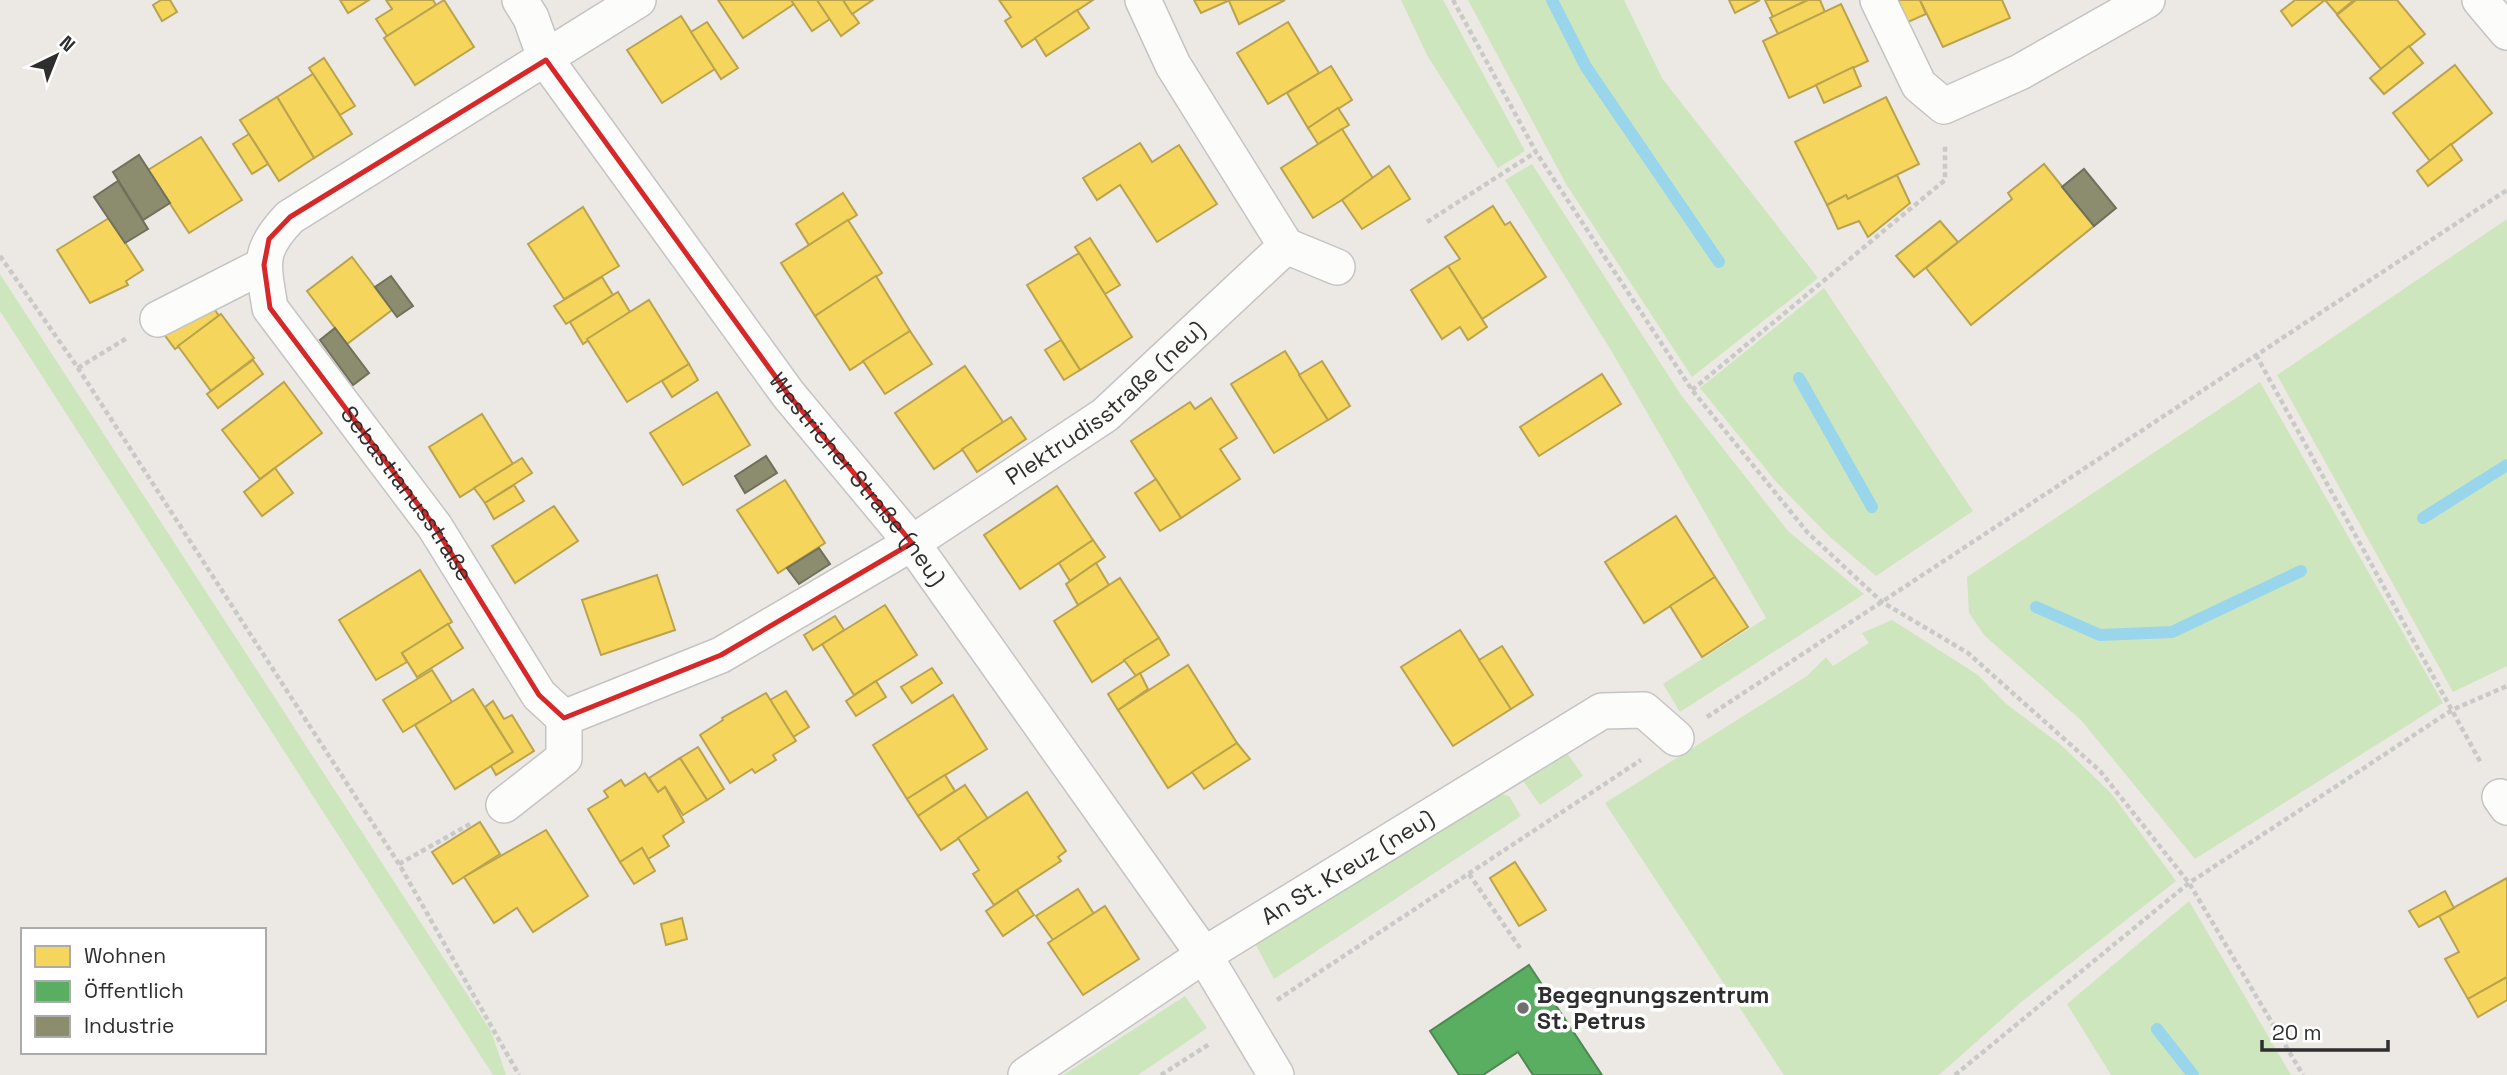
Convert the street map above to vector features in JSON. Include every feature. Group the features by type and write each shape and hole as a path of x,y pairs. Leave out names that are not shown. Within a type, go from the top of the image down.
{"street":[{"name":"Westricher Straße (neu)","path":"520,0 531,18 546,60 788,394 912,544 1204,955 1276,1075"},
{"path":"546,60 638,0"},
{"path":"1143,0 1173,65 1286,246 1337,267"},
{"path":"1878,0 1919,85 1944,106 2020,72 2147,0"},
{"path":"2480,0 2507,32"},
{"name":"Sebastianusstraße","path":"546,60 290,217 269,239 264,265 270,308 435,527 539,695 564,718"},
{"name":"Plektrudisstraße (neu)","path":"912,544 1105,415 1286,246"},
{"path":"158,319 264,265"},
{"path":"504,805 564,758 564,718 721,655 912,544"},
{"name":"An St. Kreuz (neu)","path":"1026,1075 1204,955 1602,711 1644,710 1676,738"}],"path":[{"path":"1453,0 1536,152 1692,390 1808,533 1882,602 1968,653 2100,771 2189,883 2302,1075"},
{"path":"1692,390 1945,180 1944,106"},
{"path":"1427,222 1536,152"},
{"path":"1161,1075 2507,190"},
{"path":"0,256 78,368 399,864 519,1075"},
{"path":"78,368 158,319"},
{"path":"2256,355 2504,802"},
{"path":"1955,1075 2189,883 2452,710 2507,686"},
{"path":"399,864 504,805"},
{"path":"1469,874 1520,948"}],"highlighted area":[{"path":"546,60 788,394 912,543 721,655 564,718 539,695 435,527 270,308 264,265 269,239 290,217"}],"green space":[{"path":"1401,0 1443,0 1525,151 1498,168 1427,55"},
{"path":"1468,0 1624,0 1662,78 1818,278 1692,377 1566,184"},
{"path":"1532,164 1681,395 1788,531 1864,594 1680,712 1663,684 1766,618 1612,352 1505,180"},
{"path":"2507,219 2507,666 2453,692 2277,375"},
{"path":"0,274 491,1031 506,1075 493,1075 0,311"},
{"path":"1824,288 1973,511 1876,576 1830,537 1778,484 1700,388"},
{"path":"2260,382 2443,703 2195,859 2081,720 1985,636 1969,613 1967,577"},
{"path":"1892,620 1978,675 2005,703 2061,745 2111,793 2176,881 2020,1003 1939,1075 1784,1075 1605,803 1807,676 1826,657 1833,666 1869,643 1862,633"},
{"path":"1565,750 1583,776 1540,805 1521,778"},
{"path":"1497,793 1509,796 1521,816 1274,979 1256,945"},
{"path":"2189,901 2291,1075 2111,1075 2067,1004"},
{"path":"1185,996 1207,1028 1138,1075 1063,1075"}],"building: Wohnen":[{"path":"161,0 170,0 177,12 162,21 153,5"},
{"path":"340,0 369,0 348,13"},
{"path":"386,0 433,0 436,5 387,36 376,19 392,9"},
{"path":"444,0 474,47 415,85 384,38"},
{"path":"718,0 791,0 794,4 743,38"},
{"path":"791,0 817,0 830,19 812,31"},
{"path":"817,0 843,0 859,23 841,36"},
{"path":"843,0 873,0 852,14"},
{"path":"999,0 1093,0 1022,47 1005,21 1011,17"},
{"path":"1194,0 1230,0 1201,13"},
{"path":"1230,0 1285,0 1239,24 1229,1"},
{"path":"1729,0 1760,0 1735,13"},
{"path":"1765,0 1807,0 1773,17"},
{"path":"1808,0 1820,0 1825,12 1778,34 1770,18"},
{"path":"1898,0 1920,0 1926,14 1908,22"},
{"path":"1920,0 2002,0 2010,18 1943,47"},
{"path":"2295,0 2325,0 2292,26 2281,11"},
{"path":"2325,0 2354,0 2337,14"},
{"path":"2356,0 2397,0 2425,34 2381,69 2337,15"},
{"path":"1841,4 1868,61 1789,98 1763,41"},
{"path":"1077,10 1089,28 1046,56 1035,38"},
{"path":"681,16 715,69 662,103 627,50"},
{"path":"707,22 738,68 721,79 691,32"},
{"path":"1288,22 1319,73 1268,104 1237,53"},
{"path":"2409,46 2423,63 2384,94 2370,78"},
{"path":"324,58 355,106 340,115 309,68"},
{"path":"2455,65 2492,113 2430,161 2393,113"},
{"path":"1331,66 1352,100 1308,128 1287,93"},
{"path":"1853,67 1861,86 1824,103 1816,85"},
{"path":"313,74 352,134 314,158 277,97"},
{"path":"277,97 314,158 279,181 240,120"},
{"path":"1886,97 1919,164 1848,199 1846,195 1827,205 1795,142"},
{"path":"1338,108 1349,125 1318,144 1308,128"},
{"path":"1342,129 1374,180 1313,218 1281,168"},
{"path":"249,134 268,164 252,174 233,144"},
{"path":"201,137 242,200 189,233 148,170"},
{"path":"1140,143 1152,162 1179,145 1217,204 1157,242 1120,185 1097,200 1083,178"},
{"path":"2451,144 2462,160 2428,186 2417,171"},
{"path":"2044,164 2094,226 1971,325 1926,268 2012,199 2008,193"},
{"path":"1389,166 1410,199 1362,229 1342,200"},
{"path":"1897,175 1910,203 1868,237 1859,221 1838,229 1827,205 1846,195 1848,199"},
{"path":"843,193 857,215 809,245 796,224"},
{"path":"1493,206 1505,225 1510,222 1546,277 1482,319 1448,266 1460,259 1445,237"},
{"path":"583,207 619,266 564,299 528,244"},
{"path":"109,218 143,270 126,281 128,285 90,303 57,250"},
{"path":"848,220 882,273 815,316 781,263"},
{"path":"1940,221 1958,242 1914,277 1896,256"},
{"path":"1090,238 1120,285 1105,294 1075,247"},
{"path":"1079,253 1132,337 1080,370 1027,285"},
{"path":"352,257 392,310 347,344 307,291"},
{"path":"1448,266 1487,327 1468,340 1460,327 1442,339 1411,290"},
{"path":"876,276 910,331 850,370 815,316"},
{"path":"602,277 613,295 566,324 554,306"},
{"path":"618,292 630,312 583,344 570,322"},
{"path":"208,300 219,316 175,349 163,333"},
{"path":"649,300 689,364 627,402 587,339"},
{"path":"221,314 254,358 211,391 178,346"},
{"path":"910,331 932,364 885,394 863,361"},
{"path":"1061,340 1080,370 1064,380 1045,350"},
{"path":"1285,351 1328,420 1274,453 1231,384"},
{"path":"253,360 263,374 218,408 207,394"},
{"path":"1322,361 1350,406 1328,420 1299,375"},
{"path":"689,364 698,380 672,397 662,381"},
{"path":"965,366 1003,422 934,469 895,413"},
{"path":"1602,374 1621,404 1539,456 1520,427"},
{"path":"284,382 322,433 260,479 222,430"},
{"path":"717,392 750,445 683,485 650,433"},
{"path":"1211,398 1237,438 1220,449 1240,479 1181,518 1131,441 1190,402 1195,409"},
{"path":"482,414 513,464 460,497 429,447"},
{"path":"1011,417 1026,439 977,472 962,449"},
{"path":"522,458 532,473 485,503 474,488"},
{"path":"275,468 293,493 262,516 244,492"},
{"path":"1156,479 1181,518 1160,531 1135,493"},
{"path":"785,480 825,543 778,573 737,510"},
{"path":"514,485 524,501 494,519 485,503"},
{"path":"1057,486 1093,540 1020,589 984,535"},
{"path":"554,506 578,541 515,583 492,546"},
{"path":"1676,516 1715,577 1644,623 1605,562"},
{"path":"1093,540 1105,557 1070,581 1059,563"},
{"path":"1096,563 1109,585 1078,605 1066,584"},
{"path":"420,570 452,622 402,653 407,662 376,680 339,620"},
{"path":"657,575 675,630 601,655 582,600"},
{"path":"1715,577 1748,627 1702,657 1670,606"},
{"path":"1120,578 1159,638 1092,682 1054,621"},
{"path":"885,605 917,655 854,695 822,644"},
{"path":"835,616 844,630 813,650 804,635"},
{"path":"448,624 463,648 417,677 402,653"},
{"path":"1460,630 1511,709 1453,746 1401,667"},
{"path":"1159,638 1169,655 1136,676 1124,660"},
{"path":"1502,646 1533,695 1511,709 1479,660"},
{"path":"1188,665 1237,743 1168,788 1118,710"},
{"path":"932,668 942,683 912,703 901,687"},
{"path":"432,670 452,702 403,732 383,700"},
{"path":"1140,673 1148,689 1118,710 1108,694"},
{"path":"876,681 886,697 856,716 846,701"},
{"path":"473,689 513,752 455,789 415,725"},
{"path":"786,691 809,727 793,737 770,700"},
{"path":"766,693 796,741 773,755 776,760 755,773 752,769 730,783 700,735 723,720 722,718"},
{"path":"953,695 987,749 907,799 873,745"},
{"path":"493,701 504,719 512,715 534,751 496,775 491,766 513,752 485,707"},
{"path":"1237,743 1250,759 1204,789 1192,772"},
{"path":"698,747 724,789 707,800 680,758"},
{"path":"680,758 707,800 683,815 665,787 658,792 649,778"},
{"path":"645,773 658,792 665,787 684,822 663,836 669,846 648,859 642,848 620,862 588,809 608,797 604,791 621,780 625,786"},
{"path":"945,775 955,791 918,816 907,799"},
{"path":"965,785 988,819 941,850 918,816"},
{"path":"1027,792 1066,851 1058,857 1061,861 994,905 973,874 979,870 958,838"},
{"path":"480,822 500,854 453,884 432,852"},
{"path":"546,830 588,896 533,932 517,908 494,923 464,877"},
{"path":"642,848 655,871 634,884 620,862"},
{"path":"1515,862 1546,910 1519,926 1490,878"},
{"path":"2507,878 2507,977 2468,999 2445,959 2459,952 2439,916"},
{"path":"1078,889 1094,914 1053,940 1036,916"},
{"path":"1017,890 1034,915 1003,936 986,911"},
{"path":"2445,891 2454,908 2419,927 2409,911"},
{"path":"1105,906 1139,959 1083,995 1048,943"},
{"path":"682,918 687,939 666,945 661,924"},
{"path":"2507,977 2507,1000 2478,1017 2468,999"}],"building: Öffentlich":[{"path":"1529,965 1602,1075 1533,1075 1518,1052 1483,1075 1459,1075 1430,1031"}],"building: Industrie":[{"path":"139,155 170,203 143,220 113,172"},
{"path":"2084,169 2116,208 2094,226 2062,187"},
{"path":"118,181 148,229 125,243 94,197"},
{"path":"391,276 413,306 397,317 375,287"},
{"path":"335,328 369,373 353,385 320,340"},
{"path":"766,456 777,473 745,493 735,476"},
{"path":"819,548 830,564 799,584 787,568"}],"waterway":[{"path":"1552,0 1586,67 1719,262"},
{"path":"1799,378 1872,507"},
{"path":"2423,518 2507,465"},
{"path":"2036,607 2100,635 2172,632 2301,571"},
{"path":"2157,1029 2193,1075"}],"place":[{"name":"Begegnungszentrum St. Petrus","path":"1523,1008"}]}
